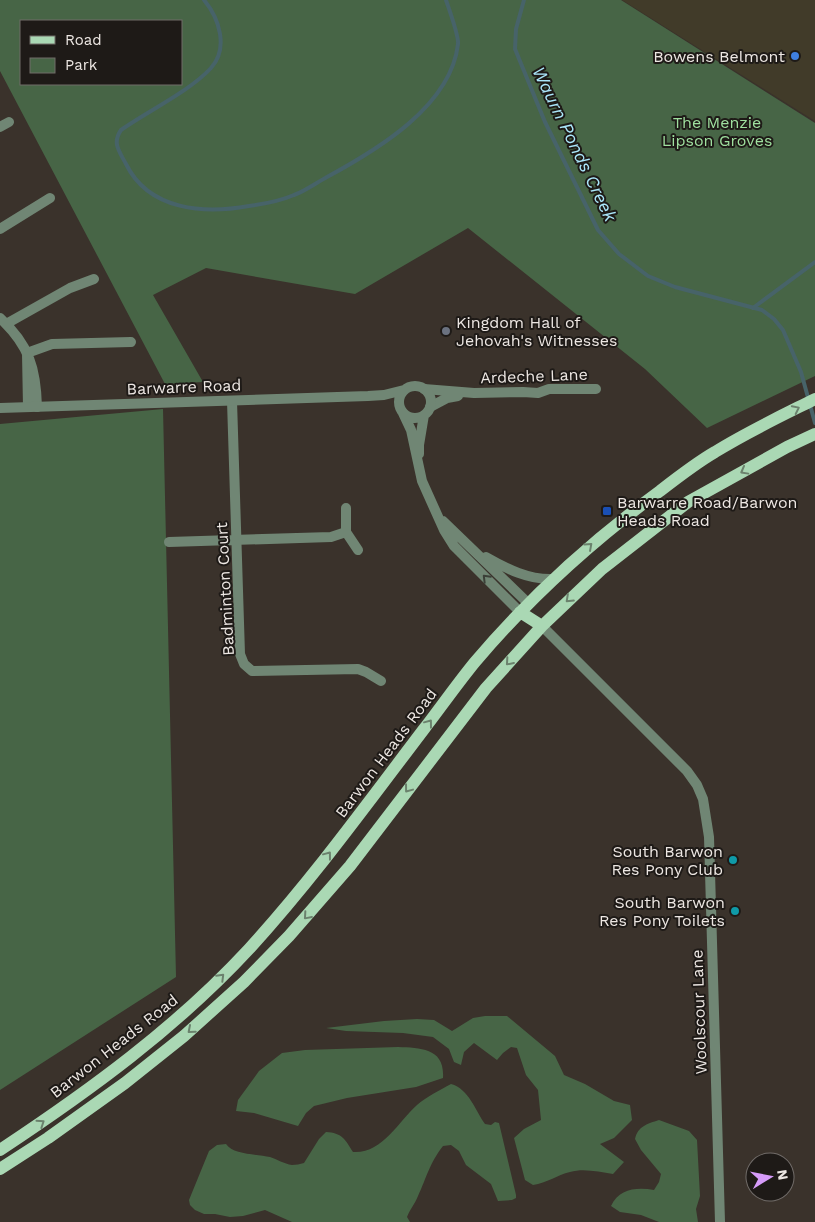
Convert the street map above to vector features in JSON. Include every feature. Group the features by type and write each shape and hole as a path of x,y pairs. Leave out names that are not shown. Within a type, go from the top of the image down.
{"main road":[{"name":"Barwon Heads Road","path":"0,1150 50,1117 128,1060 197,1001 243,955 324,862 474,664 553,579 622,519 694,466 715,452 815,399"},
{"name":"Barwon Heads Road","path":"0,1169 100,1102 141,1071 214,1010 258,968 289,936 350,866 476,700 542,626 602,569 688,502 787,447 815,434"},
{"path":"524,608 542,626"}],"street":[{"path":"0,229 50,198"},
{"path":"32,407 27,353 18,338 3,321 94,279"},
{"path":"27,353 50,345 131,342"},
{"path":"420,472 419,445 430,397 424,388 415,386 404,390 399,399 402,411 411,430 420,472 432,506 454,546 524,608"},
{"name":"Ardeche Lane","path":"424,388 474,393 538,393 549,389 596,388"},
{"name":"Barwarre Road","path":"0,408 368,396 384,395 404,390"},
{"name":"Ardeche Lane","path":"427,411 447,398 474,393"},
{"name":"Barwarre Road","path":"368,396 386,400 402,411"},
{"name":"Badminton Court","path":"232,400 240,654 244,664 252,671 358,669 381,681"},
{"path":"402,411 416,418 427,411"},
{"path":"432,506 441,519 524,608"},
{"path":"346,508 346,532 358,550"},
{"path":"169,542 331,537 346,532"},
{"path":"466,544 496,563 522,574 540,579 553,579"},
{"name":"Woolscour Lane","path":"542,626 678,760 697,785 703,799 709,837 720,1222"}],"shaded area":[{"path":"622,0 815,0 815,121"}],"green space":[{"name":"The Menzie Lipson Groves","path":"0,0 621,0 815,123 815,376 707,428 645,369 468,228 355,294 206,268 153,295 203,382 165,384 0,71"},
{"path":"163,409 176,977 0,1090 0,424"},
{"path":"507,1016 555,1056 564,1075 585,1084 614,1101 630,1105 632,1120 614,1138 600,1144 624,1162 613,1174 581,1170 565,1173 543,1183 533,1185 525,1180 514,1138 524,1129 541,1120 538,1090 526,1075 517,1048 511,1047 497,1060 474,1043 464,1052 461,1065 454,1062 449,1049 433,1037 326,1028 417,1019 434,1020 452,1031 473,1018"},
{"path":"398,1047 423,1049 436,1055 443,1068 443,1078 416,1087 347,1098 314,1106 306,1113 298,1126 254,1113 236,1111 238,1100 259,1071 282,1053 305,1050"},
{"path":"451,1084 467,1095 485,1124 499,1123 516,1198 498,1201 491,1184 466,1165 459,1151 451,1145 443,1146 434,1159 407,1217 410,1222 292,1222 265,1210 243,1216 230,1217 204,1214 195,1210 190,1205 189,1200 209,1151 217,1145 226,1144 229,1148 240,1152 270,1157 286,1164 295,1165 304,1163 319,1139 326,1132 339,1135 353,1152 363,1151 373,1148 389,1136 421,1102"},
{"path":"659,1120 689,1131 697,1140 700,1196 696,1209 698,1222 659,1222 641,1215 620,1212 611,1206 614,1200 629,1190 654,1190 659,1182 661,1174 641,1150 635,1139 641,1128"}],"waterway":[{"name":"Waurn Ponds Creek","path":"204,0 218,24 221,42 220,51 211,68 192,85 121,130 117,139 118,147 126,164 136,180 149,192 163,200 197,209 232,208 266,203 298,193 368,154 409,124 442,87 452,66 458,40 446,0"},
{"name":"Waurn Ponds Creek","path":"524,0 516,29 515,49 545,122 598,230 619,254 648,276 675,287 762,310 774,319 783,330 801,372 815,423"},
{"path":"753,308 815,262"}],"place":[{"name":"Bowens Belmont","path":"795,56"},
{"name":"Kingdom Hall of Jehovah's Witnesses","path":"446,331"},
{"name":"Barwarre Road/Barwon Heads Road","path":"607,511"},
{"name":"South Barwon Res Pony Club","path":"733,860"},
{"name":"South Barwon Res Pony Toilets","path":"735,911"}]}
